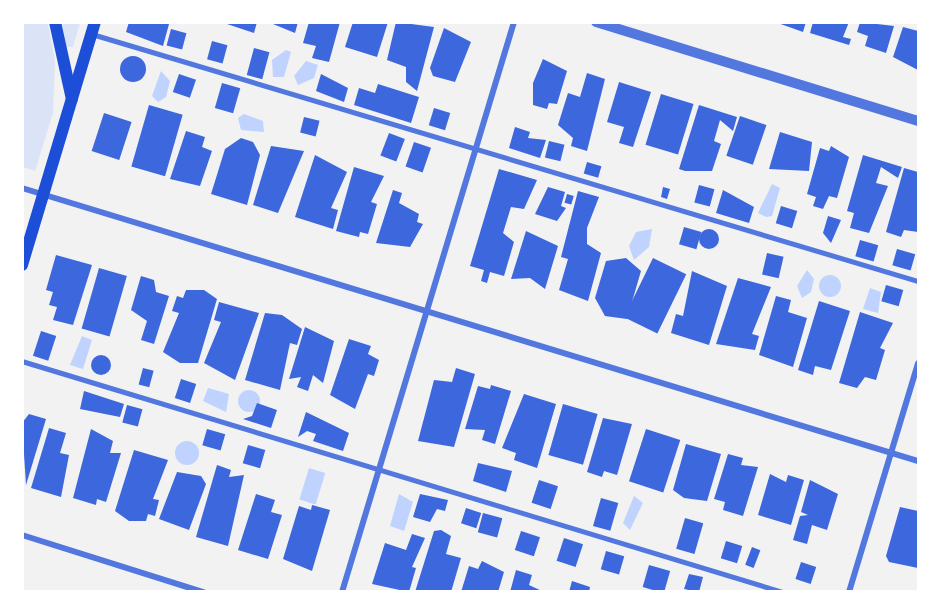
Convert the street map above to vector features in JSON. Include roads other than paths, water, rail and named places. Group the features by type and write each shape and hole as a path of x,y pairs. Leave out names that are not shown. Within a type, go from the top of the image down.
{"main road":[{"path":"55,22 73,100"},
{"path":"22,265 94,28"}],"street":[{"path":"342,591 514,22"},
{"path":"596,22 918,121"},
{"path":"22,188 918,461"},
{"path":"849,591 918,363"},
{"path":"22,536 203,591"}],"lane":[{"path":"94,28 476,148 918,281"},
{"path":"22,361 378,471 783,591"}],"water":[{"path":"286,50 291,52 284,77 273,77 272,60"},
{"path":"306,61 318,65 314,78 298,85 294,76"},
{"path":"161,71 170,81 166,97 158,102 152,96"},
{"path":"244,114 263,121 264,132 241,130 238,118"},
{"path":"772,184 780,188 772,216 766,217 758,213"},
{"path":"652,229 649,247 634,260 629,246 636,232"},
{"path":"807,270 814,279 811,292 802,298 797,286"},
{"path":"830,275 838,278 841,286 838,294 830,297 822,294 819,286 822,278"},
{"path":"870,288 881,292 878,313 863,309"},
{"path":"82,336 92,340 83,369 70,365"},
{"path":"208,388 229,394 226,412 203,401"},
{"path":"249,390 257,393 260,401 257,409 249,412 241,409 238,401 241,393"},
{"path":"187,441 192,442 198,448 198,458 192,464 187,465 182,464 176,458 175,453 176,448 182,442"},
{"path":"309,468 325,473 316,505 299,500"},
{"path":"399,494 413,502 404,531 390,526"},
{"path":"634,496 643,503 630,530 623,523"}]}
